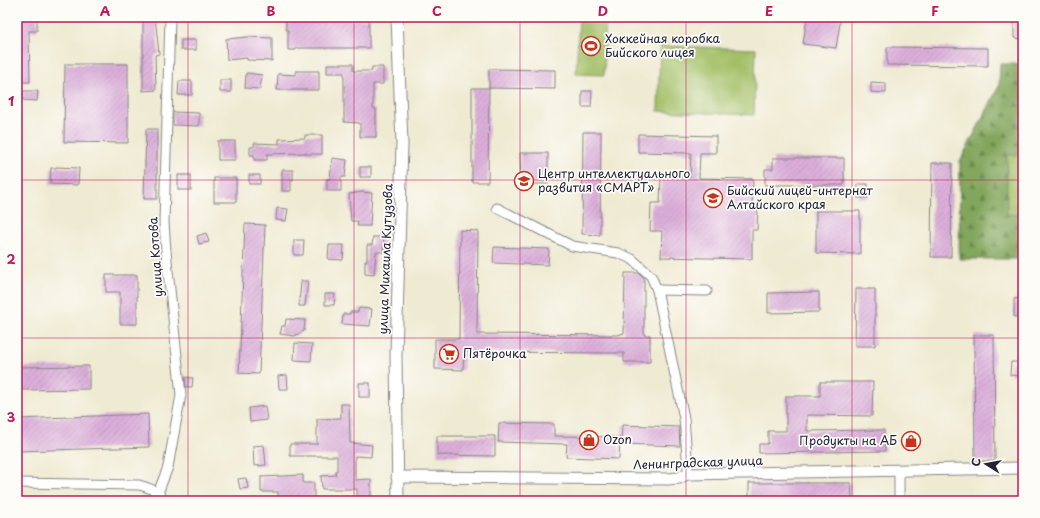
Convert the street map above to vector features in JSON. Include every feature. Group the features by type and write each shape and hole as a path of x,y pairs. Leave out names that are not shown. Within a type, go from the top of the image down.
{"street":[{"name":"улица Котова","path":"158,493 168,467 181,395 164,222 170,17"},
{"name":"улица Михаила Кутузова","path":"397,17 402,144 396,355 398,501"},
{"path":"497,208 572,246 618,253 632,259 651,276 657,290 684,418 688,469 687,474"},
{"path":"657,290 707,290"},
{"name":"Ленинградская улица","path":"397,477 668,479 679,478 687,474 1023,468"},
{"path":"899,471 899,501"},
{"path":"17,484 131,484 150,488 158,493 164,501"}],"green space":[{"name":"Хоккейная коробка Бийского лицея","path":"579,17 606,17 604,75 576,74"},
{"path":"660,46 756,49 754,115 658,111"},
{"path":"1000,64 1023,64 1023,259 959,259 960,161 999,86"},
{"path":"1007,155 1023,155 1023,215 1007,214"}],"building":[{"path":"17,17 37,18 37,31 29,31 30,82 18,82"},
{"path":"143,17 155,17 159,54 155,55 156,90 143,91"},
{"path":"286,17 302,17 302,20 369,19 369,48 296,48 296,50 288,50 288,30 286,30"},
{"path":"807,17 841,17 836,48 803,44"},
{"path":"1014,18 1023,18 1023,39 1014,38"},
{"path":"248,37 272,38 272,61 247,60 247,58 227,60 226,39"},
{"path":"181,40 196,40 196,50 181,50"},
{"path":"887,47 988,48 988,66 887,65"},
{"path":"65,64 128,64 128,143 64,142"},
{"path":"327,64 353,64 353,71 372,71 372,67 383,67 383,84 373,84 373,109 376,109 376,137 360,137 360,123 344,122 344,73 327,73"},
{"path":"489,69 555,70 555,89 489,88"},
{"path":"296,71 319,71 319,90 277,90 278,74 296,75"},
{"path":"246,73 262,75 260,89 245,88"},
{"path":"220,80 231,80 231,92 220,92"},
{"path":"179,81 192,81 192,95 178,95"},
{"path":"871,82 886,83 886,93 871,92"},
{"path":"472,88 489,88 488,182 472,182"},
{"path":"23,91 38,91 37,101 23,100"},
{"path":"582,91 592,91 591,107 582,107"},
{"path":"173,112 199,113 199,126 173,125"},
{"path":"146,129 157,129 157,199 144,199"},
{"path":"583,132 601,132 600,235 582,234"},
{"name":"Бийский лицей-интернат Алтайского края","path":"638,134 716,136 716,153 700,153 699,178 753,179 752,208 758,208 757,230 752,230 752,259 661,257 662,231 650,231 651,203 660,203 661,176 690,177 691,153 638,152"},
{"path":"305,135 322,135 322,154 267,154 267,160 254,160 254,155 250,155 250,147 254,147 254,143 279,144 279,139 305,138"},
{"path":"218,141 235,141 235,160 218,160"},
{"path":"520,153 548,153 548,184 521,184"},
{"path":"332,158 347,160 345,177 341,177 341,191 327,191 327,179 330,179"},
{"path":"773,158 844,158 844,185 765,185 765,169 773,169"},
{"path":"932,163 952,163 951,257 931,257"},
{"path":"360,167 371,167 371,177 360,177"},
{"path":"51,168 79,168 78,185 50,184"},
{"path":"282,170 293,170 291,191 282,191"},
{"path":"178,175 191,175 191,190 178,190"},
{"path":"249,175 260,175 260,184 249,184"},
{"path":"214,178 236,178 236,202 214,202"},
{"path":"858,184 868,184 868,198 858,198"},
{"path":"362,192 372,193 370,226 357,226 358,221 351,221 349,194"},
{"path":"277,208 288,209 286,221 276,220"},
{"path":"816,211 860,211 860,254 816,253"},
{"path":"245,224 265,225 259,374 239,373"},
{"path":"460,230 478,231 477,334 618,335 624,333 625,273 639,273 644,278 644,335 650,335 650,362 624,362 624,353 464,352 463,370 435,369 435,339 459,339"},
{"path":"206,233 209,242 199,244 197,236"},
{"path":"373,237 384,237 383,252 376,252 374,275 365,274 367,245 372,245"},
{"path":"294,240 304,240 303,255 294,255"},
{"path":"329,245 344,245 343,260 328,259"},
{"path":"494,247 549,249 548,265 493,263"},
{"path":"106,275 137,275 137,324 120,324 120,292 106,292"},
{"path":"301,281 308,281 305,306 299,306"},
{"path":"856,289 875,289 875,346 855,346"},
{"path":"819,292 819,312 768,313 768,293"},
{"path":"325,294 335,294 334,305 325,305"},
{"path":"1023,298 1023,317 1014,317 1014,299"},
{"path":"359,308 372,309 370,326 342,324 343,314 358,312"},
{"path":"286,319 305,320 304,331 294,336 280,334 282,326 285,326"},
{"path":"974,335 994,335 995,461 975,461"},
{"path":"295,343 312,344 311,361 294,360"},
{"path":"1011,362 1022,362 1021,376 1010,375"},
{"path":"89,366 89,389 17,390 17,367"},
{"path":"287,375 288,389 279,389 278,376"},
{"path":"185,377 193,378 192,387 186,387"},
{"path":"820,382 873,382 872,416 807,415 807,431 884,430 885,451 759,453 759,444 768,444 768,431 786,431 786,396 820,396"},
{"path":"359,383 370,383 370,397 359,397"},
{"path":"341,404 349,404 350,443 372,445 371,457 355,456 355,480 371,479 371,497 357,497 357,489 322,489 321,476 336,475 335,471 337,471 337,456 290,456 290,444 317,444 317,419 341,418"},
{"path":"265,406 267,420 250,422 249,408"},
{"path":"148,414 149,447 17,451 17,419"},
{"path":"499,423 554,424 554,436 620,437 619,459 566,457 567,444 498,442"},
{"path":"622,425 679,427 680,446 621,444"},
{"path":"437,436 495,436 495,456 437,455"},
{"path":"264,445 266,465 254,466 253,446"},
{"path":"303,475 303,483 314,483 314,501 278,501 278,492 261,492 261,477"},
{"path":"246,478 248,488 240,489 238,479"},
{"path":"749,483 851,483 852,501 749,501"}],"place":[{"name":"Хоккейная коробка Бийского лицея","path":"591,46"},
{"name":"Центр интеллектуального развития «СМАРТ»","path":"524,181"},
{"name":"Бийский лицей-интернат Алтайского края","path":"713,198"},
{"name":"Пятёрочка","path":"449,354"},
{"name":"Ozon","path":"589,440"},
{"name":"Продукты на АБ","path":"911,441"}]}
